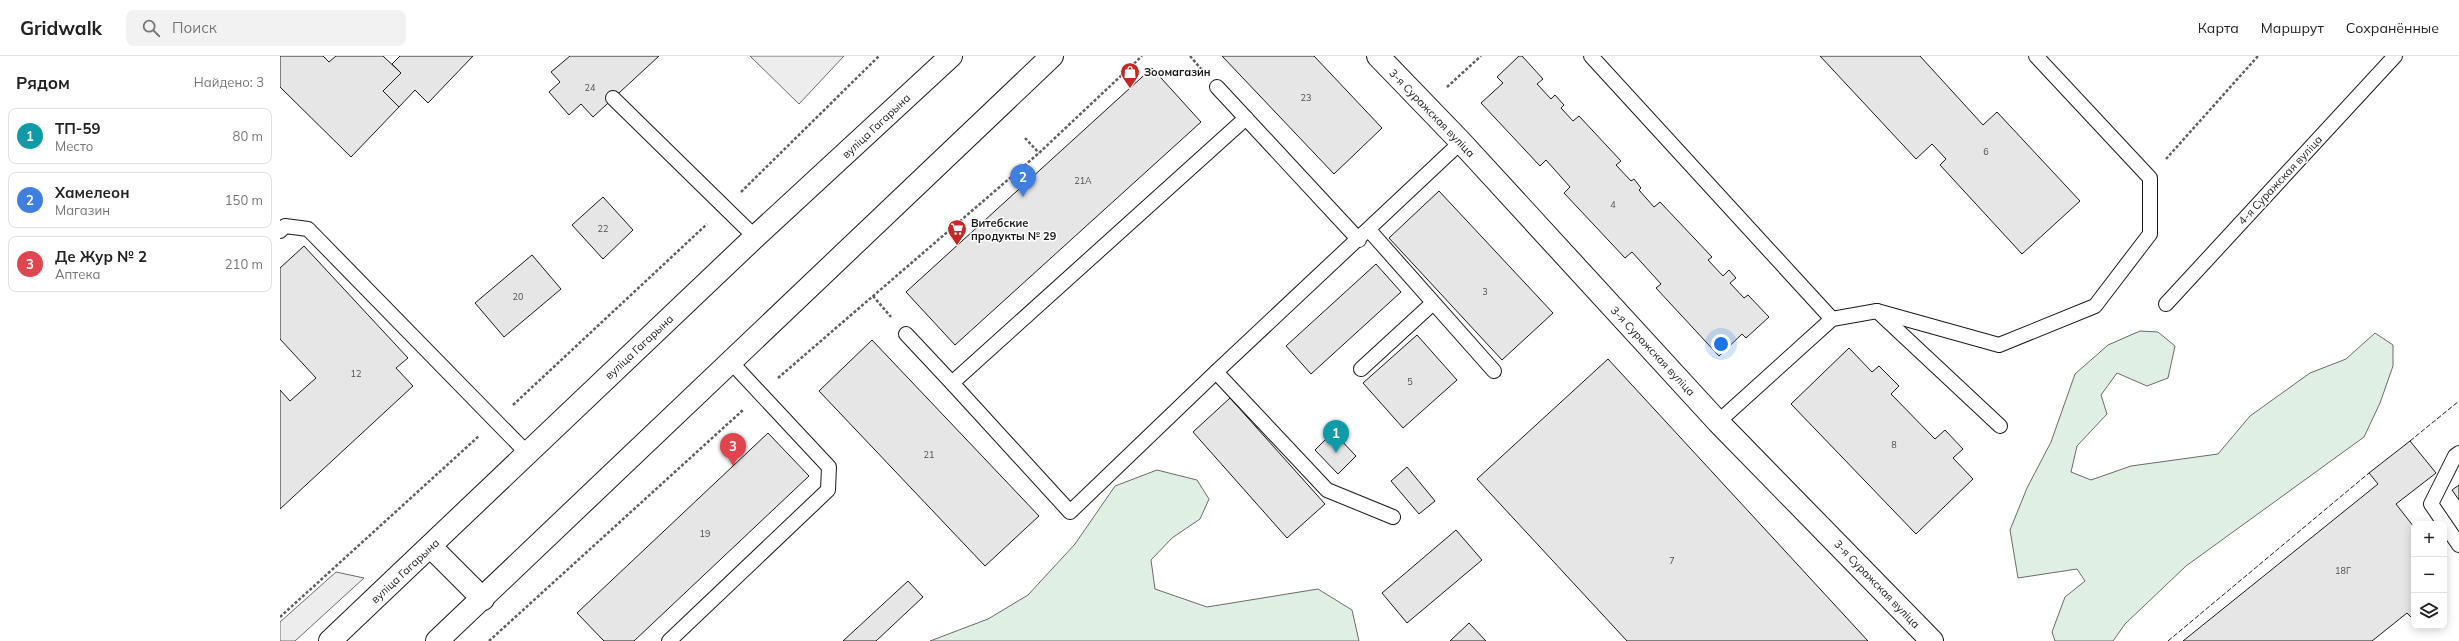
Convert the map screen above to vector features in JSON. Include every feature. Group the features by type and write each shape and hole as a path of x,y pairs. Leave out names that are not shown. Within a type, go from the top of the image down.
{"main road":[{"name":"вуліца Гагарына","path":"330,641 432,547 527,453 755,237 951,56"},
{"name":"3-я Суражская вуліца","path":"1378,56 1461,142 1718,422 1932,641"},
{"path":"437,641 483,599 1045,58"},
{"path":"432,547 483,599"}],"lane":[{"path":"1591,56 1832,319"},
{"path":"1718,422 1832,319 1877,311 1999,345 2095,306 2150,234 2150,178 2036,56"},
{"name":"4-я Суражская вуліца","path":"2166,304 2395,56"},
{"path":"1217,87 1358,240"},
{"path":"613,98 755,237"},
{"path":"952,383 1246,118"},
{"path":"906,334 1070,512 1216,372 1461,142"},
{"path":"280,231 285,226 308,229 527,453"},
{"path":"1369,230 1494,371"},
{"path":"1361,369 1433,303"},
{"path":"1877,311 2000,426"},
{"path":"669,641 828,490 829,467 730,361"},
{"path":"1216,372 1327,490 1393,517"},
{"path":"2459,453 2455,456 2431,504 2459,545"}],"path":[{"path":"280,617 496,421 725,208 879,56"},
{"path":"489,641 761,393 1039,153 1142,56"},
{"path":"1426,106 1481,56"},
{"path":"2150,178 2258,56"},
{"path":"1025,138 1039,153"}],"green space":[{"path":"2140,331 2158,332 2175,346 2168,378 2147,386 2117,373 2101,395 2107,414 2077,446 2071,472 2091,480 2131,466 2218,454 2250,416 2310,373 2346,359 2375,333 2393,345 2393,366 2380,403 2364,437 2186,566 2125,624 2113,641 2055,641 2052,632 2065,597 2085,581 2077,569 2018,578 2010,530 2027,488 2051,442 2075,374 2108,345"},
{"path":"1157,470 1197,480 1209,499 1200,519 1172,538 1151,560 1155,589 1207,607 1318,589 1352,610 1359,641 930,641 988,619 1028,595 1075,544 1115,486"}],"shaded area":[{"path":"750,56 844,56 799,104"},
{"path":"336,572 364,578 295,641 280,641 280,622"}],"building":[{"path":"280,56 323,56 329,62 336,56 383,56 401,73 383,91 399,107 351,157 280,87"},
{"path":"400,56 473,56 428,103 415,90 399,107 383,91 401,73 392,64"},
{"path":"570,56 659,56 593,117 581,104 569,115 549,92 560,82 551,72"},
{"path":"1222,56 1314,56 1382,128 1334,174"},
{"path":"1519,56 1522,56 1543,79 1537,84 1551,99 1555,95 1564,105 1561,108 1573,121 1579,116 1621,161 1616,165 1631,181 1634,179 1641,188 1639,190 1654,207 1660,202 1712,257 1708,260 1723,276 1729,270 1736,278 1730,283 1744,298 1748,295 1769,317 1746,338 1742,334 1719,356 1656,288 1661,284 1632,252 1625,258 1564,193 1570,187 1546,160 1540,166 1481,103 1503,83 1497,77"},
{"path":"1820,56 1920,56 1983,125 1997,112 2080,201 2022,254 1940,165 1946,159 1932,144 1916,159"},
{"path":"1152,68 1201,122 955,345 906,292"},
{"path":"1439,191 1553,313 1502,360 1389,238"},
{"path":"603,197 633,230 603,259 572,225"},
{"path":"304,246 408,358 396,368 413,386 280,509 280,390 290,401 316,378 280,339 280,268"},
{"path":"532,255 561,289 504,337 475,303"},
{"path":"1376,264 1401,292 1311,374 1286,346"},
{"path":"1417,335 1457,380 1403,428 1363,383"},
{"path":"872,340 1039,516 985,566 819,391"},
{"path":"1849,348 1872,372 1879,366 1899,386 1891,394 1935,439 1945,430 1963,449 1953,458 1973,479 1916,534 1791,404"},
{"path":"1608,359 1868,641 1627,641 1477,479"},
{"path":"1230,398 1325,504 1287,538 1193,432"},
{"path":"1333,432 1356,456 1338,474 1315,450"},
{"path":"768,433 809,476 634,641 604,641 577,613"},
{"path":"2410,441 2436,473 2396,504 2411,523 2411,617 2407,613 2372,641 2183,641 2378,484 2369,473"},
{"path":"1407,467 1435,501 1419,514 1391,481"},
{"path":"2459,485 2459,500 2452,490"},
{"path":"1456,530 1482,560 1407,623 1382,593"},
{"path":"908,581 923,597 876,641 843,641"},
{"path":"1469,623 1486,641 1450,641"}],"fence":[{"path":"2410,441 2459,401"},
{"path":"2168,641 2369,473"}],"place":[{"name":"Зоомагазин","path":"1130,89"},
{"name":"Хамелеон","path":"1023,197"},
{"name":"Витебские продукты № 29","path":"957,246"},
{"name":"ТП-59","path":"1336,453"},
{"name":"Де Жур № 2","path":"733,466"}]}
